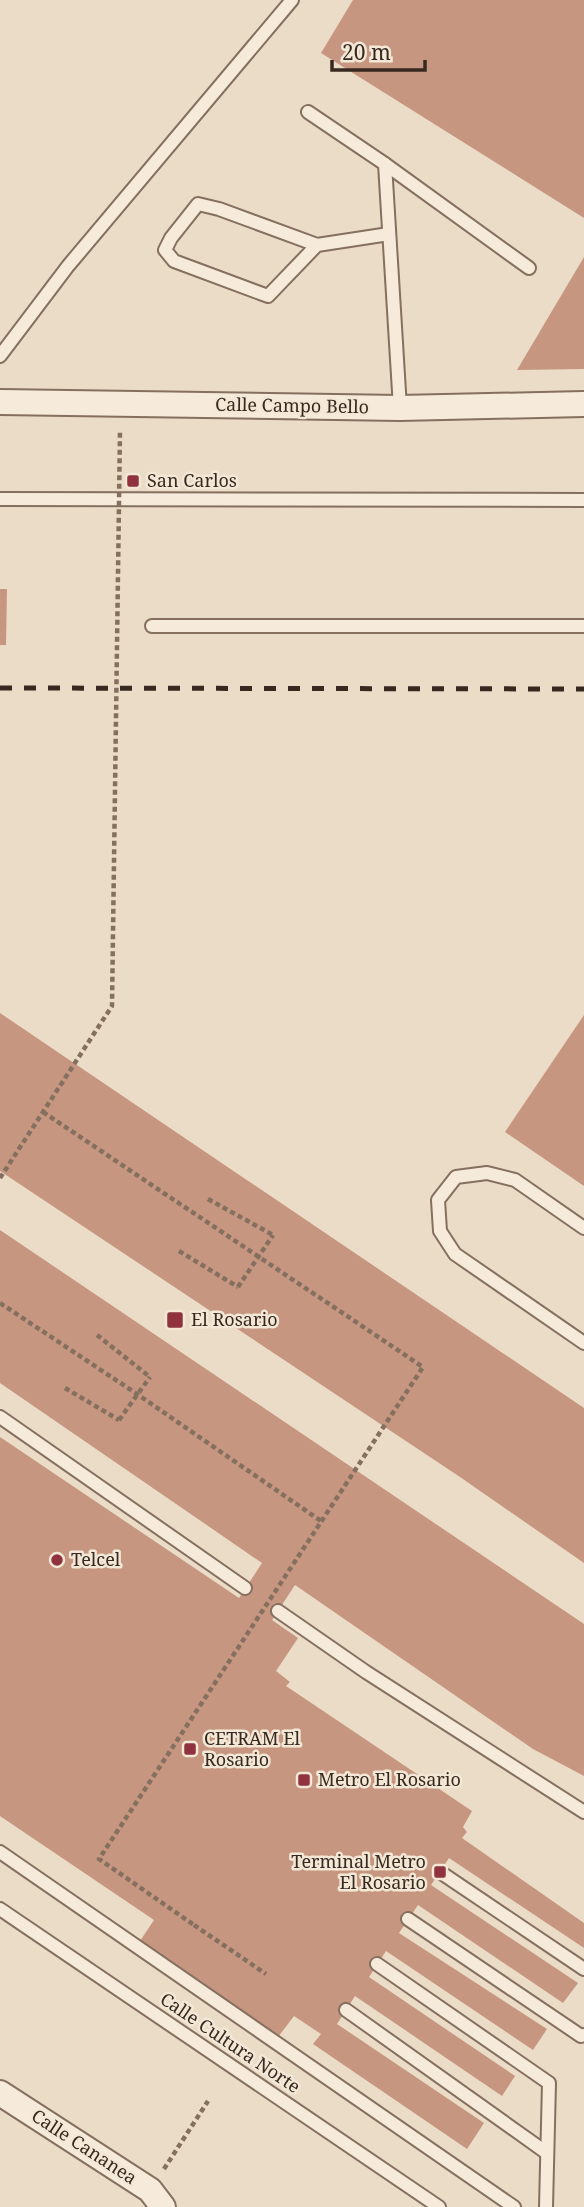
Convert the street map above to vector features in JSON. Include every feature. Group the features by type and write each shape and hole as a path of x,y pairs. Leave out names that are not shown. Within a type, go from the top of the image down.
{"street":[{"name":"Calle Campo Bello","path":"0,402 400,408 584,404"},
{"name":"Calle Cananea","path":"0,2093 156,2199"}],"lane":[{"path":"0,356 68,266 292,0"},
{"path":"308,112 529,268"},
{"path":"385,164 400,408"},
{"path":"317,245 268,296 174,261 165,250 171,238 198,204 219,209 317,245 389,234"},
{"path":"0,499 584,499"},
{"path":"152,626 584,626"},
{"path":"584,1228 515,1180 487,1172 456,1177 439,1200 440,1231 455,1254 584,1343"},
{"path":"0,1417 245,1588"},
{"path":"278,1611 366,1672 584,1812"},
{"path":"0,1852 514,2207"},
{"path":"440,1872 584,1969"},
{"name":"Calle Cultura Norte","path":"0,1909 439,2207"},
{"path":"408,1919 583,2035"},
{"path":"377,1964 549,2083 546,2207"},
{"path":"346,2010 547,2153"}],"path":[{"path":"0,1178 112,1006 120,430"},
{"path":"43,1112 423,1367 99,1859 266,1974"},
{"path":"179,1251 238,1287 273,1235 208,1199"},
{"path":"0,1303 321,1521"},
{"path":"65,1388 119,1420 150,1377 97,1335"},
{"path":"156,2199 208,2101"}],"building":[{"path":"353,0 584,0 584,218 321,53"},
{"path":"584,257 584,369 517,370"},
{"path":"0,589 7,589 6,645 0,645"},
{"name":"El Rosario","path":"0,1013 584,1408 584,1563 460,1477 0,1171"},
{"path":"584,1015 584,1186 505,1132"},
{"path":"0,1230 584,1624 584,1776 533,1749 295,1585 272,1620 298,1638 276,1671 290,1682 286,1686 472,1811 463,1827 467,1832 462,1838 584,1923 584,1948 449,1858 431,1885 578,1983 563,2003 418,1905 399,1933 547,2029 533,2050 386,1951 369,1977 515,2076 502,2096 355,1996 337,2024 484,2123 467,2149 313,2044 321,2034 294,2016 278,2037 138,1944 154,1920 0,1816 0,1437 239,1598 262,1563 0,1383"}],"railway":[{"path":"0,688 584,689"}],"place":[{"name":"San Carlos","path":"133,481"},
{"name":"El Rosario","path":"175,1320"},
{"name":"Telcel","path":"57,1560"},
{"name":"CETRAM El Rosario","path":"190,1749"},
{"name":"Metro El Rosario","path":"304,1780"},
{"name":"Terminal Metro El Rosario","path":"440,1872"}]}
